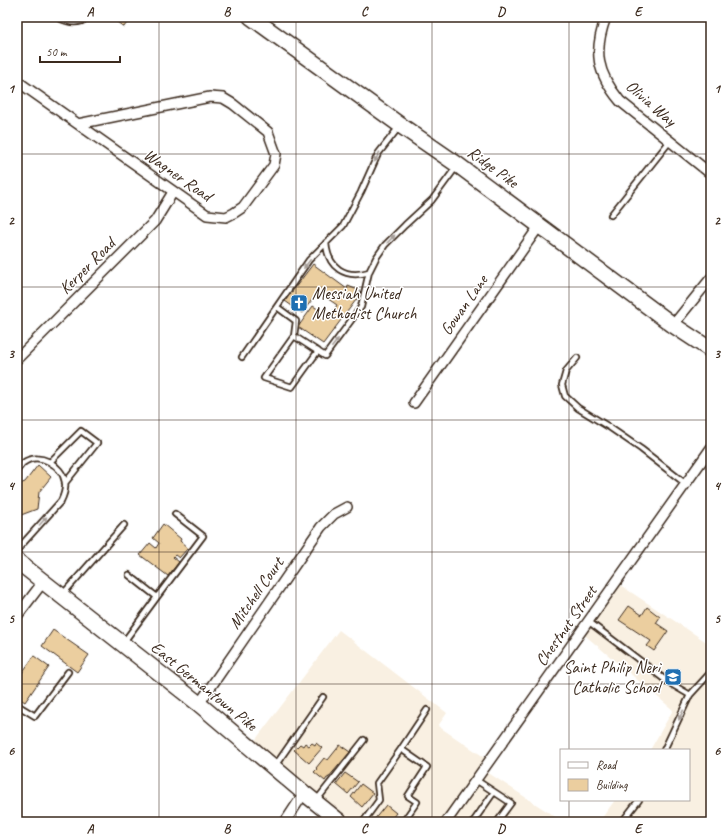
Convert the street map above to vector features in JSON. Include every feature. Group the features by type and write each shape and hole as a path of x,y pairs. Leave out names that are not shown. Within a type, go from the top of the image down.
{"main road":[{"name":"Ridge Pike","path":"252,17 400,125 458,165 673,324 711,350"},
{"name":"East Germantown Pike","path":"17,561 199,704 340,822"}],"street":[{"name":"Olivia Way","path":"606,17 600,34 598,47 603,76 610,88 620,101 711,174"},
{"name":"Wagner Road","path":"17,81 207,215 226,217 243,207 274,165 276,154 268,132 233,104 223,98 210,97 78,124"},
{"name":"Kerper Road","path":"17,359 155,221 173,192"},
{"name":"Gowan Lane","path":"414,403 540,225"},
{"path":"673,324 711,278"},
{"name":"Chestnut Street","path":"446,822 711,448"},
{"name":"Mitchell Court","path":"199,704 321,527 334,514 346,507"},
{"path":"17,616 42,582"},
{"path":"285,822 310,798"}],"lane":[{"path":"57,17 71,22 81,23 88,18"},
{"path":"242,357 309,260 343,226 361,192 378,154 400,125"},
{"path":"610,215 670,141"},
{"path":"294,336 325,356 361,307 369,272 385,245 432,200 458,165"},
{"path":"326,243 330,260 340,269 352,274 369,272"},
{"path":"277,307 296,321 294,336 264,378 292,387 318,351"},
{"path":"577,358 566,371 562,385 565,396 578,408 641,449 686,484"},
{"path":"50,462 81,431 97,443 65,483"},
{"path":"17,470 24,463 41,459 50,462 60,471 65,483 65,492 61,501 17,550"},
{"path":"122,644 203,536 175,514"},
{"path":"61,596 124,525"},
{"path":"129,575 157,597"},
{"path":"588,621 668,682 690,695"},
{"path":"17,705 35,716 68,672"},
{"path":"664,749 690,695 711,672"},
{"path":"274,767 323,697"},
{"path":"363,822 379,800 377,783 427,710"},
{"path":"310,798 364,740"},
{"path":"400,749 427,767 408,796 417,802 403,822"},
{"path":"476,780 511,803 497,822"},
{"path":"473,822 494,792"},
{"path":"622,822 638,801"}],"shaded area":[{"name":"Saint Philip Neri Catholic School","path":"617,583 711,645 711,822 599,822 614,801 690,801 690,749 651,749 673,710 581,632"},
{"path":"339,630 447,713 438,726 490,761 484,770 563,822 340,822 250,747"}],"building":[{"path":"116,17 131,17 124,27 114,20"},
{"name":"Messiah United Methodist Church","path":"313,264 347,289 348,286 358,290 359,296 323,344 298,327 313,306 330,317 337,305 318,292 302,313 285,301"},
{"path":"38,465 51,477 39,492 37,509 21,515 17,512 17,485 25,482"},
{"path":"163,524 181,539 180,541 188,548 179,558 175,555 173,557 179,562 168,576 140,555 150,543 156,548 159,543 153,538"},
{"path":"629,606 642,615 647,607 660,617 656,623 668,631 654,651 647,646 651,641 619,620"},
{"path":"53,630 89,655 77,672 42,646"},
{"path":"34,656 49,667 25,702 17,697 17,680"},
{"path":"305,743 309,746 312,743 315,745 316,743 322,748 309,763 294,750 300,744 303,746"},
{"path":"340,745 350,752 325,781 314,772 324,758 328,760"},
{"path":"345,773 358,782 348,794 336,784"},
{"path":"361,784 373,793 362,807 351,797"},
{"path":"386,805 396,813 389,822 373,821"}],"place":[{"name":"Messiah United Methodist Church","path":"299,303"},
{"name":"Saint Philip Neri Catholic School","path":"673,677"}]}
